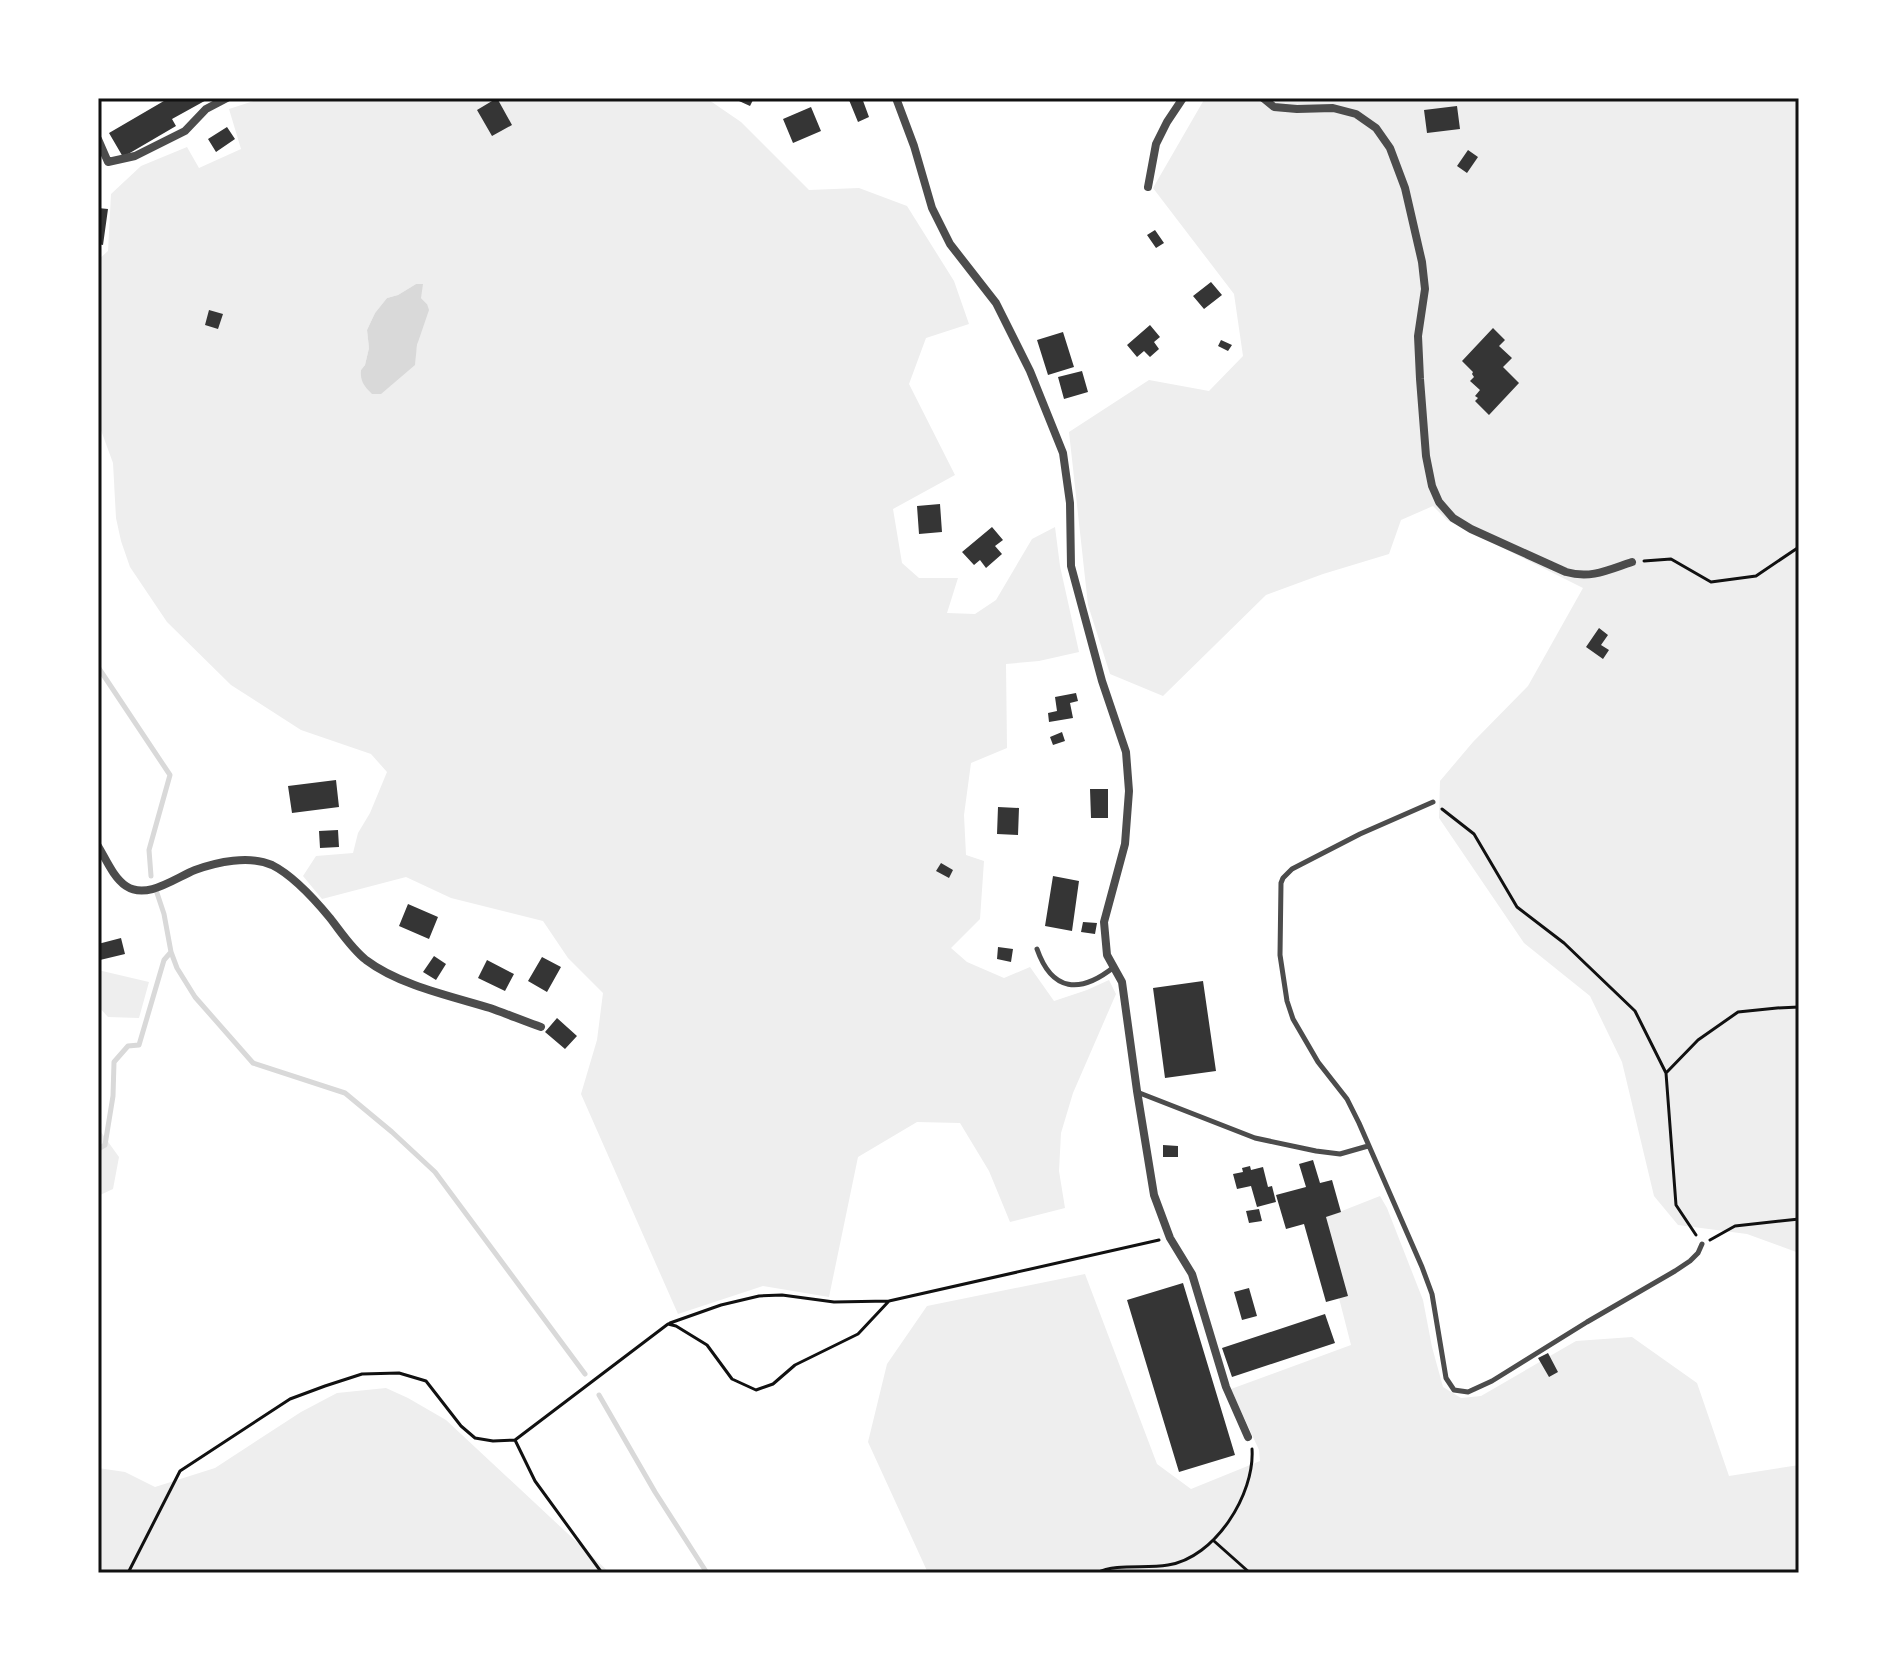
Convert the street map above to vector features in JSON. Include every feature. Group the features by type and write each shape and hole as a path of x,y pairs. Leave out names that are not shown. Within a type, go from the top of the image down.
{"street":[{"path":"98,139 108,162 135,156 185,131 206,109 227,98"},
{"path":"896,98 932,208 950,244 996,303 1030,371 1063,453 1070,503 1071,566 1102,681 1126,752 1129,791 1125,844 1104,922 1107,955 1122,982 1154,1195 1170,1238 1192,1274 1226,1387 1248,1437"},
{"path":"1148,187 1156,144 1183,98"},
{"path":"1263,98 1274,107 1333,108 1356,114 1376,128 1390,148 1405,188 1422,262 1425,289 1418,336 1420,379 1426,456 1439,502 1453,518 1471,529 1566,572 1581,576 1632,562"},
{"path":"98,846 112,871 126,886 142,890 162,886 198,869 224,863 244,860 270,865 287,874 366,960 396,977 541,1027"}],"lane":[{"path":"1433,802 1360,834 1292,869 1281,883 1280,955 1293,1019 1318,1062 1347,1099 1428,1280 1446,1378 1454,1390 1468,1392 1492,1381 1675,1271 1690,1261 1702,1244"},
{"path":"1037,949 1049,973 1061,982 1085,984 1114,967"},
{"path":"1137,1091 1255,1138 1340,1154 1368,1146"}],"path":[{"path":"1632,562 1671,559 1711,582 1756,576 1799,547"},
{"path":"1433,802 1474,834 1517,907 1564,943 1635,1011 1666,1073 1676,1205 1702,1244 1735,1226 1799,1219"},
{"path":"1666,1073 1698,1040 1738,1012 1799,1007"},
{"path":"128,1573 180,1471 290,1399 362,1374 399,1373 426,1381 461,1426 475,1438 515,1440 668,1324 721,1305 759,1296 782,1295 834,1302 889,1301 1170,1238"},
{"path":"668,1324 707,1345 732,1379 756,1390 773,1384 795,1365 858,1334 889,1301"},
{"path":"1096,1573 1107,1568 1172,1565 1191,1558 1214,1541 1228,1523 1245,1489 1252,1462 1248,1437"},
{"path":"515,1440 535,1481 602,1573"},
{"path":"1214,1541 1250,1573"}],"shaded area":[{"path":"263,98 706,98 741,122 809,190 859,188 907,206 954,281 969,324 926,338 909,384 955,475 893,509 902,563 919,578 958,578 947,613 975,614 996,600 1032,539 1055,527 1060,566 1079,652 1006,664 1007,748 971,763 964,815 966,855 984,861 980,919 951,948 967,962 1004,978 1030,967 1054,1001 1109,980 1116,994 1073,1093 1061,1133 1059,1171 1065,1208 1010,1222 989,1171 960,1123 917,1122 858,1157 829,1297 763,1286 678,1314 581,1094 597,1040 603,993 568,958 543,921 451,898 406,877 322,899 303,876 316,856 353,853 358,833 387,772 371,754 301,730 231,685 167,622 130,567 121,541 116,518 113,463 98,422 98,260 108,251 111,194 141,166 187,147 199,168 241,149 229,109","holes":["416,284 427,304 415,365 361,370 369,348 367,330 387,298"]},
{"path":"1205,98 1799,98 1799,1253 1747,1234 1678,1225 1654,1196 1622,1062 1590,996 1524,943 1439,818 1440,781 1528,686 1583,588 1447,520 1433,506 1401,520 1389,554 1266,595 1163,696 1110,674 1088,605 1069,432 1149,380 1209,391 1243,356 1234,294 1153,188"},
{"path":"416,284 423,284 421,298 429,310 417,345 415,365 381,394 372,394 363,383 361,374 369,348 367,330 387,298"},
{"path":"98,970 149,982 139,1018 108,1017 98,1006"},
{"path":"101,1132 119,1157 113,1189 98,1196 98,1134"},
{"path":"1380,1196 1423,1300 1443,1387 1461,1398 1481,1396 1576,1341 1632,1337 1697,1383 1729,1476 1799,1465 1799,1573 928,1573 868,1442 887,1364 927,1306 1085,1274 1157,1464 1191,1489 1260,1461 1259,1450 1231,1389 1351,1345 1319,1220"},
{"path":"386,1388 446,1420 610,1573 98,1573 98,1468 125,1472 155,1487 215,1468 301,1412 337,1393"}],"building":[{"path":"169,98 210,98 172,119 176,126 123,157 109,133"},
{"path":"497,98 512,125 492,136 477,110"},
{"path":"740,98 754,98 750,106 739,101"},
{"path":"862,98 869,117 858,122 849,100"},
{"path":"1457,106 1460,129 1427,133 1424,110"},
{"path":"811,107 821,131 793,143 783,119"},
{"path":"227,127 235,139 216,152 208,139"},
{"path":"1468,150 1478,157 1467,173 1457,166"},
{"path":"98,208 108,209 103,245 98,244"},
{"path":"1155,230 1164,243 1156,248 1147,235"},
{"path":"1211,282 1222,295 1204,309 1193,296"},
{"path":"209,310 223,314 218,329 205,325"},
{"path":"1150,325 1160,337 1154,342 1159,349 1150,357 1144,351 1137,357 1127,345"},
{"path":"1493,328 1505,340 1499,346 1512,358 1503,367 1519,383 1489,415 1475,401 1480,390 1470,381 1474,377 1473,372 1462,361"},
{"path":"1063,332 1074,367 1048,375 1037,340"},
{"path":"1221,340 1232,345 1228,351 1218,346"},
{"path":"1082,371 1088,392 1064,399 1058,377"},
{"path":"940,504 942,532 919,534 917,506"},
{"path":"992,527 1003,540 995,546 1002,554 986,568 980,560 974,565 962,552"},
{"path":"1599,628 1608,635 1601,645 1609,650 1603,659 1586,647"},
{"path":"1076,693 1078,701 1070,703 1073,718 1049,722 1048,713 1057,711 1055,697"},
{"path":"1062,732 1065,741 1053,745 1050,737"},
{"path":"336,780 339,807 292,813 288,786"},
{"path":"1090,789 1108,789 1108,818 1091,818"},
{"path":"998,807 1019,808 1018,835 997,834"},
{"path":"338,830 339,847 320,848 319,831"},
{"path":"941,863 953,870 949,878 936,871"},
{"path":"1053,876 1079,881 1072,931 1045,926"},
{"path":"408,904 438,917 429,939 399,926"},
{"path":"1083,922 1097,923 1095,934 1081,932"},
{"path":"121,938 125,954 100,960 98,944"},
{"path":"998,947 1013,949 1011,962 997,959"},
{"path":"434,956 446,964 436,980 423,972"},
{"path":"542,957 561,967 547,992 528,981"},
{"path":"487,960 514,974 505,991 478,978"},
{"path":"1203,981 1216,1071 1165,1078 1153,988"},
{"path":"557,1018 577,1036 565,1049 545,1032"},
{"path":"1163,1145 1178,1146 1178,1157 1163,1157"},
{"path":"1313,1160 1320,1183 1332,1180 1341,1212 1326,1217 1348,1296 1326,1302 1304,1224 1286,1229 1276,1195 1306,1187 1299,1164"},
{"path":"1250,1166 1251,1170 1263,1167 1276,1202 1257,1207 1251,1186 1237,1189 1233,1174 1243,1172 1242,1168"},
{"path":"1259,1209 1262,1221 1249,1223 1246,1211"},
{"path":"1183,1283 1235,1455 1179,1472 1127,1300"},
{"path":"1249,1288 1257,1316 1242,1320 1234,1292"},
{"path":"1325,1314 1335,1343 1232,1377 1222,1348"},
{"path":"1548,1353 1558,1372 1549,1377 1538,1358"}],"waterway":[{"path":"98,667 170,775 149,850 151,876"},
{"path":"98,1149 105,1145 113,1096 114,1062 128,1046 139,1045 164,960 171,952 156,890"},
{"path":"171,952 195,997 253,1063 345,1093 435,1172 585,1374"},
{"path":"599,1395 655,1492 707,1573"}]}
